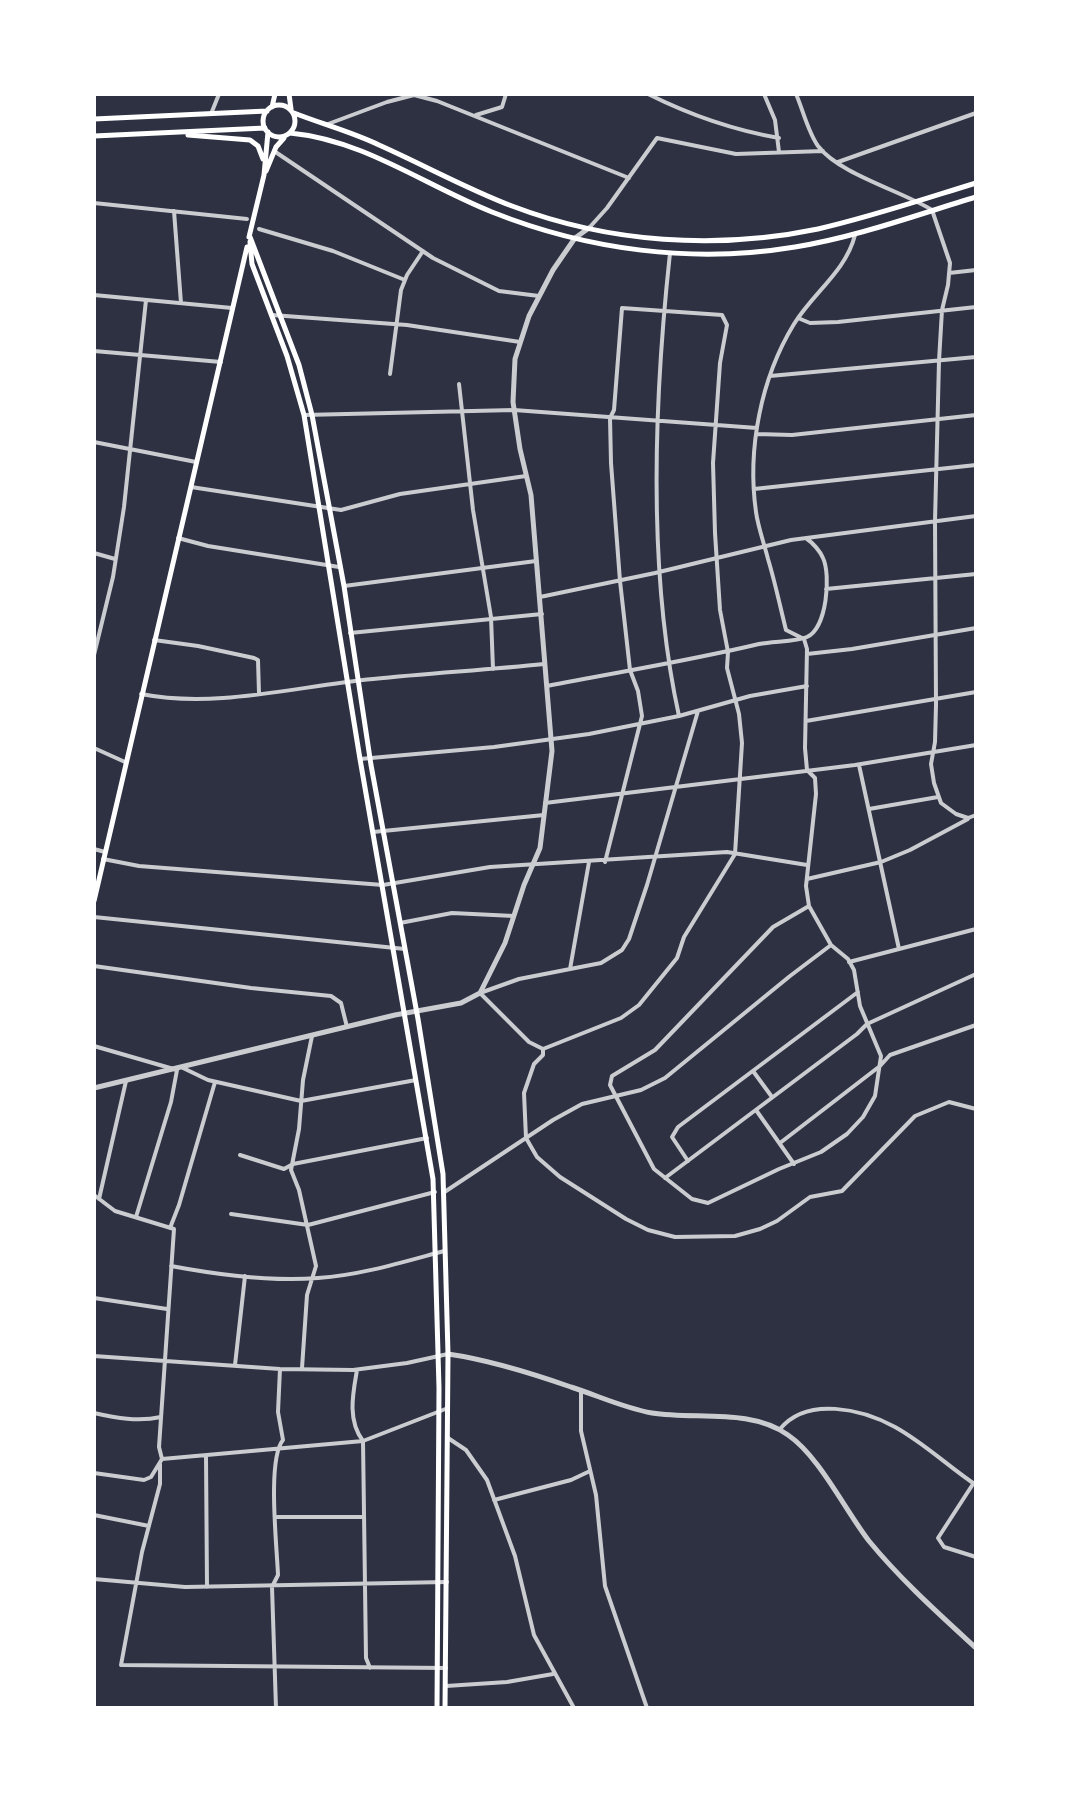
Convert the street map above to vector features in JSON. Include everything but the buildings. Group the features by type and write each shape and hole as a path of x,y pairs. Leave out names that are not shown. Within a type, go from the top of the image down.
{"main road":[{"path":"264,175 266,130 263,120 275,94"},
{"path":"94,901 264,175 274,151 295,125 289,94"},
{"path":"96,118 211,114 282,106 379,145 513,207 629,236 679,240 759,239 821,228 976,183"},
{"path":"94,136 266,130 277,137 320,136 342,143 482,208 575,238 621,248 670,253 765,251 812,244 976,198"},
{"path":"159,133 250,140 258,146 264,164"},
{"path":"250,237 252,264 293,373 304,415 435,1192 439,1356 437,1708"},
{"path":"250,237 299,365 312,415 344,586 370,759 443,1174 448,1354 445,1708"}],"street":[{"path":"211,114 219,94"},
{"path":"473,116 502,107 506,94"},
{"path":"648,94 674,107 741,131 779,138"},
{"path":"764,94 775,120 779,152"},
{"path":"796,94 817,144 823,151 881,187 932,210 950,263 942,310 939,361 935,521 936,699 931,764 941,803 968,818"},
{"path":"325,125 414,95 437,101 629,178"},
{"path":"838,162 976,113"},
{"path":"480,993 505,943 540,848 552,751 531,495 514,410 515,359 529,316 553,270 575,238 589,228 657,138 736,154 823,151"},
{"path":"274,151 423,251 499,291 539,296"},
{"path":"94,203 247,219"},
{"path":"174,211 181,303"},
{"path":"259,229 333,251 405,280"},
{"path":"804,639 786,630 756,513 757,431 770,376 798,318 840,268 852,249 856,233"},
{"path":"390,374 405,280 423,251"},
{"path":"670,253 658,421 660,572 668,664 679,716"},
{"path":"949,273 976,270"},
{"path":"94,295 232,308"},
{"path":"94,655 97,631 116,559 124,507 146,300"},
{"path":"798,318 810,323 838,322 976,307"},
{"path":"480,993 529,1042 543,1049 621,1018 639,1005 677,958 684,937 735,854 742,743 727,668 728,652 720,610 713,463 720,363 727,325 722,315 622,308 614,410 610,418 620,581 630,670 638,691 642,716 605,862"},
{"path":"272,315 396,324 521,342"},
{"path":"94,351 221,362"},
{"path":"770,376 976,357"},
{"path":"459,384 470,483 491,617 493,669"},
{"path":"304,415 514,410 717,424 792,435 976,415"},
{"path":"94,442 196,462"},
{"path":"754,489 976,465"},
{"path":"191,487 341,510 400,494 526,476"},
{"path":"540,597 805,537 976,516"},
{"path":"547,686 778,640 804,639 814,633 822,618 827,576 823,558 805,537"},
{"path":"178,538 208,546 339,567"},
{"path":"94,553 116,559"},
{"path":"344,586 537,561"},
{"path":"826,589 976,574"},
{"path":"350,633 542,614"},
{"path":"807,654 976,628"},
{"path":"804,639 807,654 807,770 815,778 816,794 807,865 809,906 831,945 854,970 867,1024 881,1056 875,1096 863,1117 847,1134 821,1152 708,1203 692,1199 654,1169 610,1085 612,1076 655,1050 773,927 809,906"},
{"path":"154,640 198,646 258,660 259,693"},
{"path":"141,694 167,699 228,697 357,681 545,664"},
{"path":"360,759 551,740 679,716 807,686"},
{"path":"806,721 976,692"},
{"path":"94,1088 405,1013 461,1003 519,979 601,963 622,950 629,939 698,711"},
{"path":"545,803 859,765 976,745"},
{"path":"94,748 125,762"},
{"path":"859,765 899,949"},
{"path":"869,809 939,797"},
{"path":"373,832 544,815"},
{"path":"807,879 881,862 976,815"},
{"path":"94,849 139,866 383,885 490,867 655,857 735,854 807,865"},
{"path":"570,969 589,862"},
{"path":"400,923 452,913 514,916"},
{"path":"94,917 405,949"},
{"path":"849,962 976,929"},
{"path":"443,1193 582,1104 641,1090 665,1078 831,945"},
{"path":"94,966 237,987 331,996 341,1003 347,1027"},
{"path":"665,1178 867,1024 976,974"},
{"path":"688,1161 672,1137 678,1127 858,992"},
{"path":"780,1143 890,1055 976,1025"},
{"path":"302,1368 307,1295 316,1266 308,1225 291,1170 312,1036"},
{"path":"94,1046 180,1069 215,1082 301,1101 416,1080"},
{"path":"543,1049 524,1093 526,1138 537,1157 560,1177 648,1230 675,1237 735,1236 760,1229 777,1221 810,1197 842,1191 915,1116 949,1102 976,1109"},
{"path":"136,1217 180,1069"},
{"path":"753,1071 772,1097"},
{"path":"126,1081 96,1197 115,1211 174,1229 175,1239 159,1447 160,1484 121,1665 446,1668"},
{"path":"170,1228 215,1082"},
{"path":"756,1110 794,1164"},
{"path":"240,1155 284,1169 293,1164 427,1138"},
{"path":"231,1214 308,1225 435,1192"},
{"path":"171,1266 245,1276 312,1278 363,1271 445,1250"},
{"path":"235,1365 245,1276"},
{"path":"94,1298 168,1310"},
{"path":"94,1356 280,1369 357,1369 448,1354 488,1362 626,1408 752,1420 780,1429 802,1447 869,1541 976,1648"},
{"path":"276,1708 272,1587 278,1575 274,1479 277,1447 283,1440 278,1412 280,1369"},
{"path":"357,1369 353,1417 357,1434 363,1441 366,1658 370,1668"},
{"path":"581,1391 581,1431 596,1495 605,1586 647,1708"},
{"path":"94,1473 144,1480 151,1477 161,1462 277,1447 363,1441 448,1408"},
{"path":"780,1429 802,1414 822,1409 843,1410 900,1430 975,1484 938,1538 944,1547 976,1557"},
{"path":"94,1413 147,1420 161,1417"},
{"path":"448,1438 466,1450 487,1480 515,1556 534,1635 574,1708"},
{"path":"206,1456 207,1587"},
{"path":"494,1500 571,1480 590,1471"},
{"path":"94,1515 149,1526"},
{"path":"275,1517 363,1517"},
{"path":"94,1579 207,1587 447,1582"},
{"path":"446,1686 507,1682 553,1674"}]}
